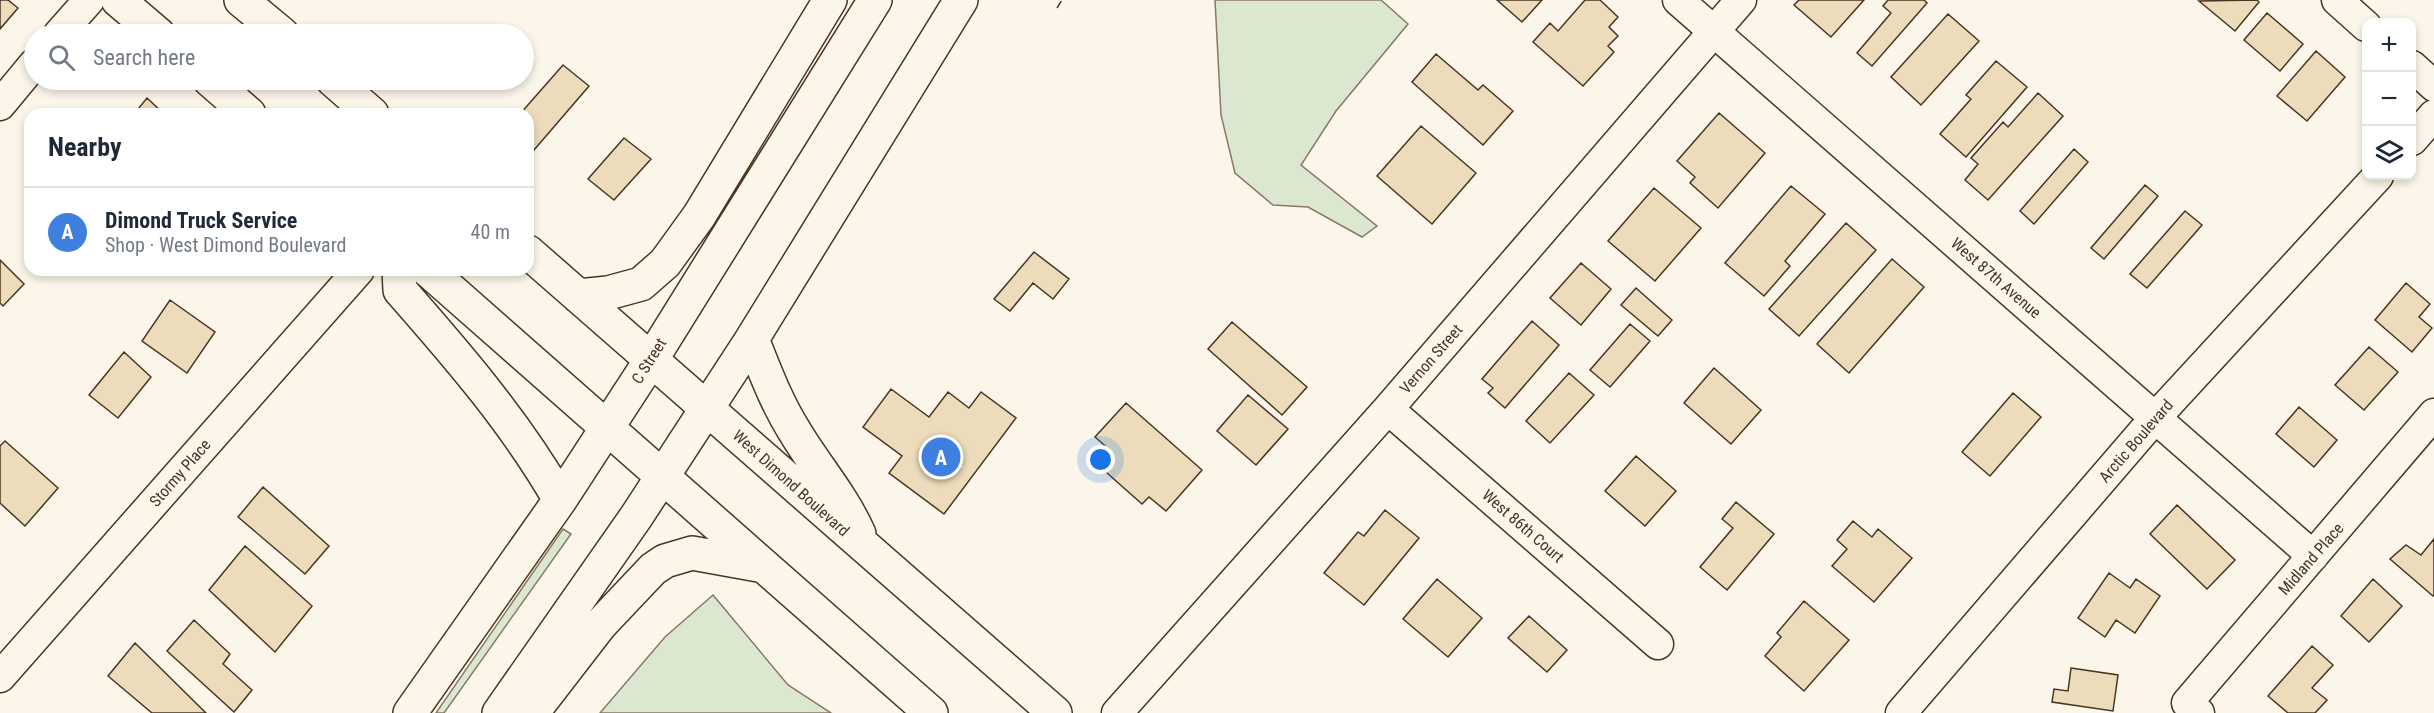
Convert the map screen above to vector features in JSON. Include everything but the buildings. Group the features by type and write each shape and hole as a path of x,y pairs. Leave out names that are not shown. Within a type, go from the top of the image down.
{"main road":[{"path":"118,0 146,24"},
{"path":"241,0 270,24"},
{"path":"578,296 608,293 641,284 665,263 699,216 830,0"},
{"name":"C Street","path":"410,713 560,500 651,360 875,0"},
{"path":"499,713 662,476 752,339 961,0"},
{"path":"221,90 242,108"},
{"path":"344,90 365,108"},
{"name":"West Dimond Boulevard","path":"534,257 1055,713"},
{"path":"399,276 400,290 493,399 534,455 560,500"},
{"path":"435,276 931,713"},
{"path":"752,339 777,402 843,500 866,549"},
{"path":"532,713 600,625 653,569 664,561 692,553 764,566"}],"street":[{"path":"68,24 89,0"},
{"name":"West 87th Avenue","path":"1678,0 2313,556"},
{"name":"Vernon Street","path":"1117,713 1388,409 1740,0"},
{"path":"2337,0 2362,22"},
{"path":"2416,70 2434,86"},
{"path":"0,105 24,76"},
{"path":"2416,135 2434,115"},
{"name":"Arctic Boulevard","path":"1901,713 2155,418 2374,180"},
{"name":"Stormy Place","path":"0,677 354,276"},
{"name":"West 86th Court","path":"1388,409 1658,644"},
{"name":"Midland Place","path":"2193,708 2313,556 2434,414"}],"green space":[{"path":"1215,0 1381,0 1408,24 1336,111 1301,165 1377,226 1362,237 1308,207 1273,205 1235,173 1221,115"},
{"path":"563,529 571,534 444,713 436,713"},
{"path":"713,595 788,685 831,713 600,713 665,637"}],"fence":[{"path":"1057,8 1062,0"}],"place":[{"name":"Dimond Truck Service","path":"941,457"}]}
